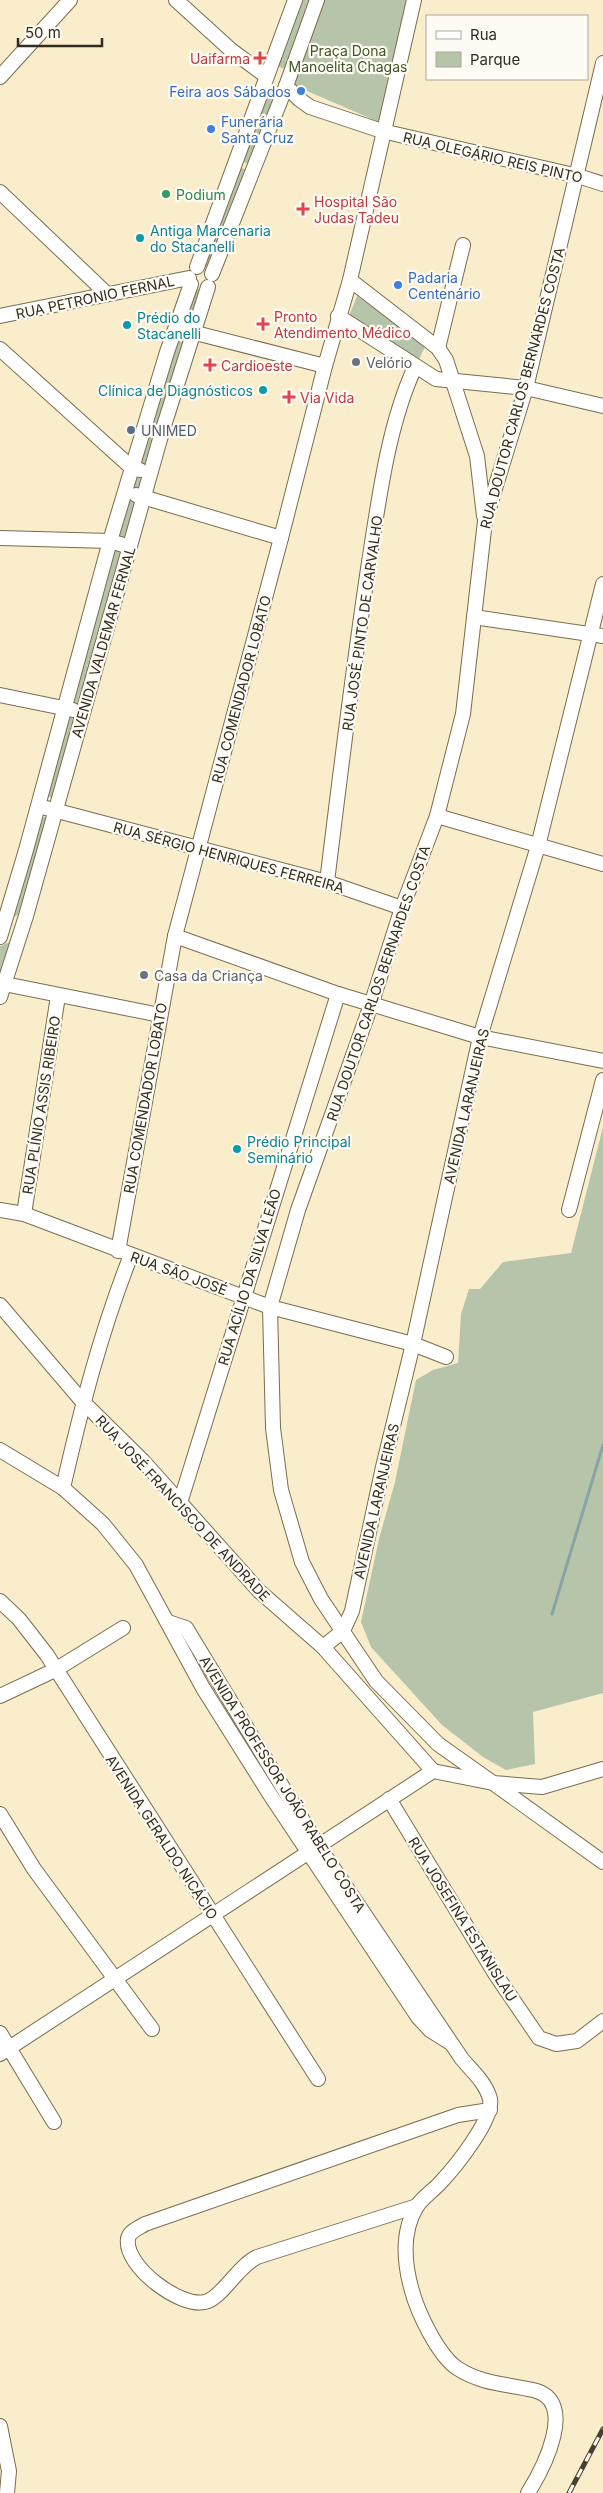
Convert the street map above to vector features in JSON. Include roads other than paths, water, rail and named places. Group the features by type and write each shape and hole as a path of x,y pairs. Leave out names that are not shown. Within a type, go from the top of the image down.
{"street":[{"path":"176,0 231,50 266,76 268,84 272,89 280,89 286,86"},
{"path":"208,287 197,288 192,276 295,0"},
{"path":"212,274 286,86 317,0"},
{"path":"286,86 310,107 382,131 414,0"},
{"path":"0,77 65,1"},
{"path":"286,23 305,31"},
{"name":"RUA DOUTOR CARLOS BERNARDES COSTA","path":"603,64 578,176 526,388 485,522 462,714 436,816 402,908 371,1005 298,1210 270,1307 273,1428 281,1490 302,1562 321,1600 376,1681 438,1744 603,1862"},
{"path":"250,120 268,128"},
{"name":"RUA OLEGÁRIO REIS PINTO","path":"382,131 578,176 603,184"},
{"name":"RUA COMENDADOR LOBATO","path":"62,1488 82,1401 117,1289 160,1016 175,936 282,538 324,366 350,280 382,131"},
{"path":"0,192 106,293"},
{"path":"219,206 236,213"},
{"path":"211,229 227,236"},
{"path":"438,348 462,245"},
{"path":"192,276 208,267 212,274"},
{"name":"AVENIDA VALDEMAR FERNAL","path":"2,988 26,916 54,810 173,394 208,287 212,282 212,274"},
{"name":"RUA PETRONIO FERNAL","path":"0,316 192,276"},
{"name":"AVENIDA VALDEMAR FERNAL","path":"1,932 54,750 110,541 155,389 192,276"},
{"path":"350,280 438,348 446,360 477,456 485,522"},
{"path":"338,316 436,379 526,388 603,406"},
{"path":"176,327 324,366"},
{"path":"0,349 132,468 150,473"},
{"path":"167,352 184,357"},
{"name":"RUA JOSÉ PINTO DE CARVALHO","path":"327,882 355,654 374,532 397,415 403,394 415,367"},
{"path":"155,389 173,394"},
{"path":"144,427 162,432"},
{"path":"125,492 282,538"},
{"path":"0,538 110,541 130,547"},
{"name":"AVENIDA LARANJEIRAS","path":"343,1631 352,1611 480,1037 538,846 597,634 603,584"},
{"path":"99,585 117,590"},
{"path":"474,617 597,634"},
{"path":"88,625 106,629"},
{"path":"78,663 96,668"},
{"path":"0,695 83,712"},
{"path":"54,750 70,755"},
{"name":"RUA SÉRGIO HENRIQUES FERREIRA","path":"38,805 198,850 327,882 402,908"},
{"path":"436,816 603,864"},
{"path":"26,850 42,855"},
{"path":"1,932 26,916"},
{"path":"1,932 20,933"},
{"path":"175,936 371,1005 480,1037 603,1061"},
{"path":"2,988 58,996 160,1016"},
{"name":"RUA ACÍLIO DA SILVA LEÃO","path":"180,1503 338,994"},
{"name":"RUA PLÍNIO ASSIS RIBEIRO","path":"24,1214 58,996"},
{"path":"569,1210 603,1080"},
{"name":"RUA SÃO JOSÉ","path":"0,1210 24,1214 270,1307 413,1344 446,1357"},
{"name":"RUA JOSÉ FRANCISCO DE ANDRADE","path":"0,1305 82,1401 180,1503 259,1591 323,1647 433,1771"},
{"path":"0,1450 62,1488 103,1524 136,1565 203,1688 269,1793 314,1850 397,1972 418,2017 430,2030 454,2045 462,2059 484,2085 490,2101 490,2110 478,2132 452,2169 417,2206 410,2223 404,2250 407,2274 415,2302 439,2347 456,2367 483,2380 508,2387 534,2390 546,2395 554,2404 557,2414 556,2426 546,2458 528,2493"},
{"name":"AVENIDA GERALDO NICÁCIO","path":"0,1601 19,1619 47,1655 318,2079"},
{"name":"AVENIDA PROFESSOR JOÃO RABELO COSTA","path":"168,1622 186,1628 282,1786 314,1850"},
{"path":"0,1696 55,1670 123,1628"},
{"path":"323,1647 343,1631"},
{"path":"203,1688 216,1680"},
{"path":"433,1771 438,1744"},
{"path":"5,2051 433,1771 493,1783 542,1787 603,1769"},
{"path":"269,1793 282,1786"},
{"name":"RUA JOSEFINA ESTANISLAU","path":"390,1799 496,1975 539,2038 556,2044 577,2040 603,2021"},
{"path":"0,1814 34,1869 152,2029"},
{"path":"0,2033 5,2051 54,2122"},
{"path":"417,2206 257,2257 241,2267 214,2298 200,2303 189,2302 175,2296 136,2265 131,2256 128,2239 131,2233 145,2224 458,2115 490,2110"},
{"path":"0,2426 8,2493"}],"waterway":[{"path":"552,1614 603,1445"}],"railway":[{"path":"569,2493 603,2429"}],"place":[{"name":"Uaifarma","path":"260,58"},
{"name":"Feira aos Sábados","path":"301,91"},
{"name":"Funerária Santa Cruz","path":"211,129"},
{"name":"Podium","path":"166,194"},
{"name":"Hospital São Judas Tadeu","path":"303,209"},
{"name":"Antiga Marcenaria do Stacanelli","path":"140,238"},
{"name":"Padaria Centenário","path":"398,285"},
{"name":"Pronto Atendimento Médico","path":"263,324"},
{"name":"Prédio do Stacanelli","path":"127,325"},
{"name":"Velório","path":"356,362"},
{"name":"Cardioeste","path":"210,365"},
{"name":"Clínica de Diagnósticos","path":"263,390"},
{"name":"Via Vida","path":"289,397"},
{"name":"UNIMED","path":"131,430"},
{"name":"Casa da Criança","path":"144,975"},
{"name":"Prédio Principal Seminário","path":"237,1149"}],"park label":[{"name":"Praça Dona Manoelita Chagas","path":"348,58"}]}
